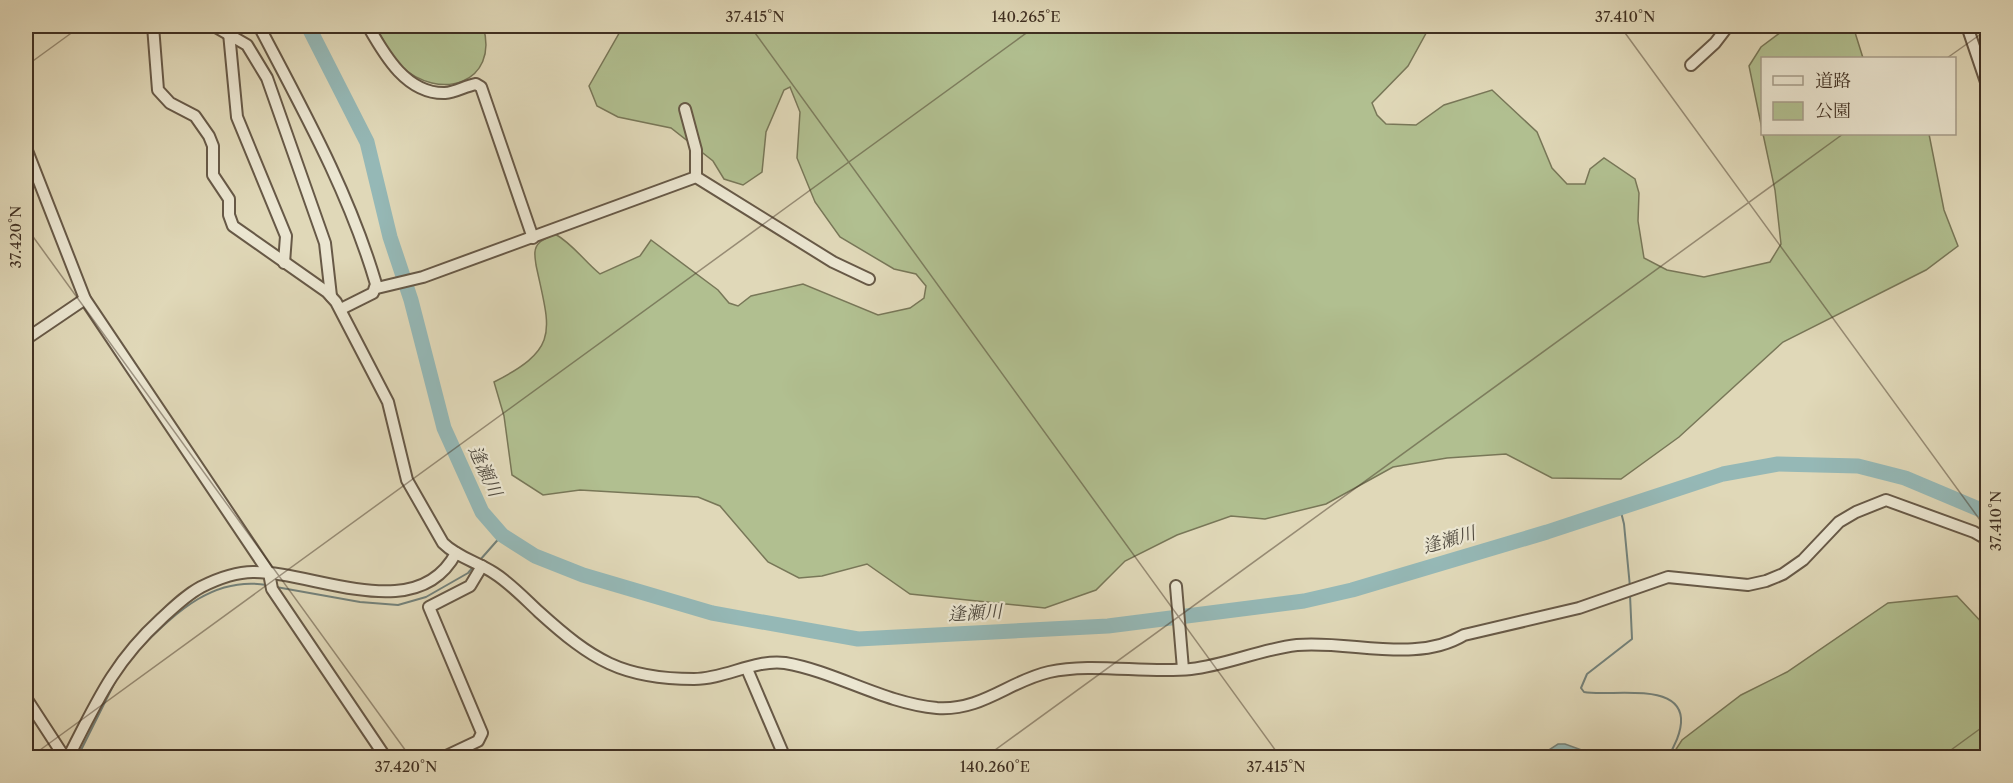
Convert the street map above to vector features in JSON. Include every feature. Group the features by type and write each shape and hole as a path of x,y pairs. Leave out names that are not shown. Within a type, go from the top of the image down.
{"street":[{"path":"153,26 158,90 170,103 195,116 209,136 213,146 213,175 227,193 230,219 235,229 331,296 341,309 388,402 407,480 443,543 467,560 495,573 543,616 599,659 622,670 694,679 715,678 747,669 784,663 901,702 938,708 983,702 1053,671 1183,669 1221,664 1299,645 1409,648 1449,644 1464,635 1580,608 1668,577 1748,585 1783,574 1803,560 1839,522 1856,512 1886,500 1974,532 1988,540"},
{"path":"214,26 229,33 253,52 266,75 325,243 331,296"},
{"path":"259,26 352,209 380,287"},
{"path":"368,26 392,64 412,83 437,93 460,90 476,84 481,87 533,238"},
{"path":"1691,65 1715,44 1728,26"},
{"path":"1967,26 1988,88"},
{"path":"229,33 237,117 286,236 284,263"},
{"path":"266,75 280,66"},
{"path":"685,109 696,150 696,177"},
{"path":"26,148 85,299 387,758"},
{"path":"341,309 370,295 380,287 415,279 533,238 696,177"},
{"path":"696,177 833,262 869,279"},
{"path":"26,339 85,299"},
{"path":"26,698 67,758 112,675 134,644 187,596 214,582 251,572 270,581 385,592 413,587 437,577 446,570 456,553"},
{"path":"446,757 478,741 482,733 429,608 470,586 480,566"},
{"path":"1176,586 1183,669"},
{"path":"747,669 785,758"}],"green space":[{"path":"376,26 483,26 486,46 483,61 474,73 462,81 448,84 432,83 415,77 400,65"},
{"path":"641,26 1430,26 1408,66 1372,103 1377,115 1386,124 1416,125 1444,105 1492,90 1537,132 1552,168 1567,184 1585,184 1590,169 1604,158 1635,179 1639,193 1638,221 1644,258 1667,270 1704,277 1770,262 1781,244 1775,190 1763,135 1929,135 1944,210 1958,246 1926,270 1783,342 1679,437 1621,479 1552,478 1506,454 1447,458 1393,467 1326,504 1265,519 1231,516 1177,535 1125,561 1096,590 1045,608 910,594 867,564 822,576 799,578 768,562 720,506 698,497 580,490 543,495 512,475 504,416 494,382 531,359 545,336 547,322 535,253 540,242 555,234 600,274 640,256 651,240 718,290 729,303 738,306 751,296 803,284 878,315 910,308 924,298 926,286 916,274 894,269 840,237 815,202 797,158 800,112 790,87 784,90 766,132 762,172 743,185 724,179 713,161 671,128 618,117 597,106 589,86 621,30"},
{"path":"1789,26 1853,26 1863,57 1761,57 1761,124 1749,66 1761,47"},
{"path":"1957,596 1987,628 1987,757 1671,757 1682,740 1741,695 1787,672 1888,603"}],"water":[{"path":"1558,744 1565,744 1601,757 1538,757"}],"waterway":[{"name":"逢瀬川","path":"308,26 367,142 390,237 411,300 444,428 482,512 502,535 535,556 583,575 712,613 858,639 1108,626 1304,601 1352,590 1547,532 1723,474 1778,464 1858,466 1905,478 1988,513"},
{"path":"1620,508 1624,524 1630,587"},
{"path":"480,560 502,535"},
{"path":"276,587 360,602 398,605 426,597 468,573 474,566"},
{"path":"139,649 196,600 229,586 267,585"},
{"path":"1630,595 1632,639 1587,674 1581,688 1584,692 1656,695 1668,699 1677,706 1681,723 1677,739 1667,758"},
{"path":"77,758 116,680"}]}
